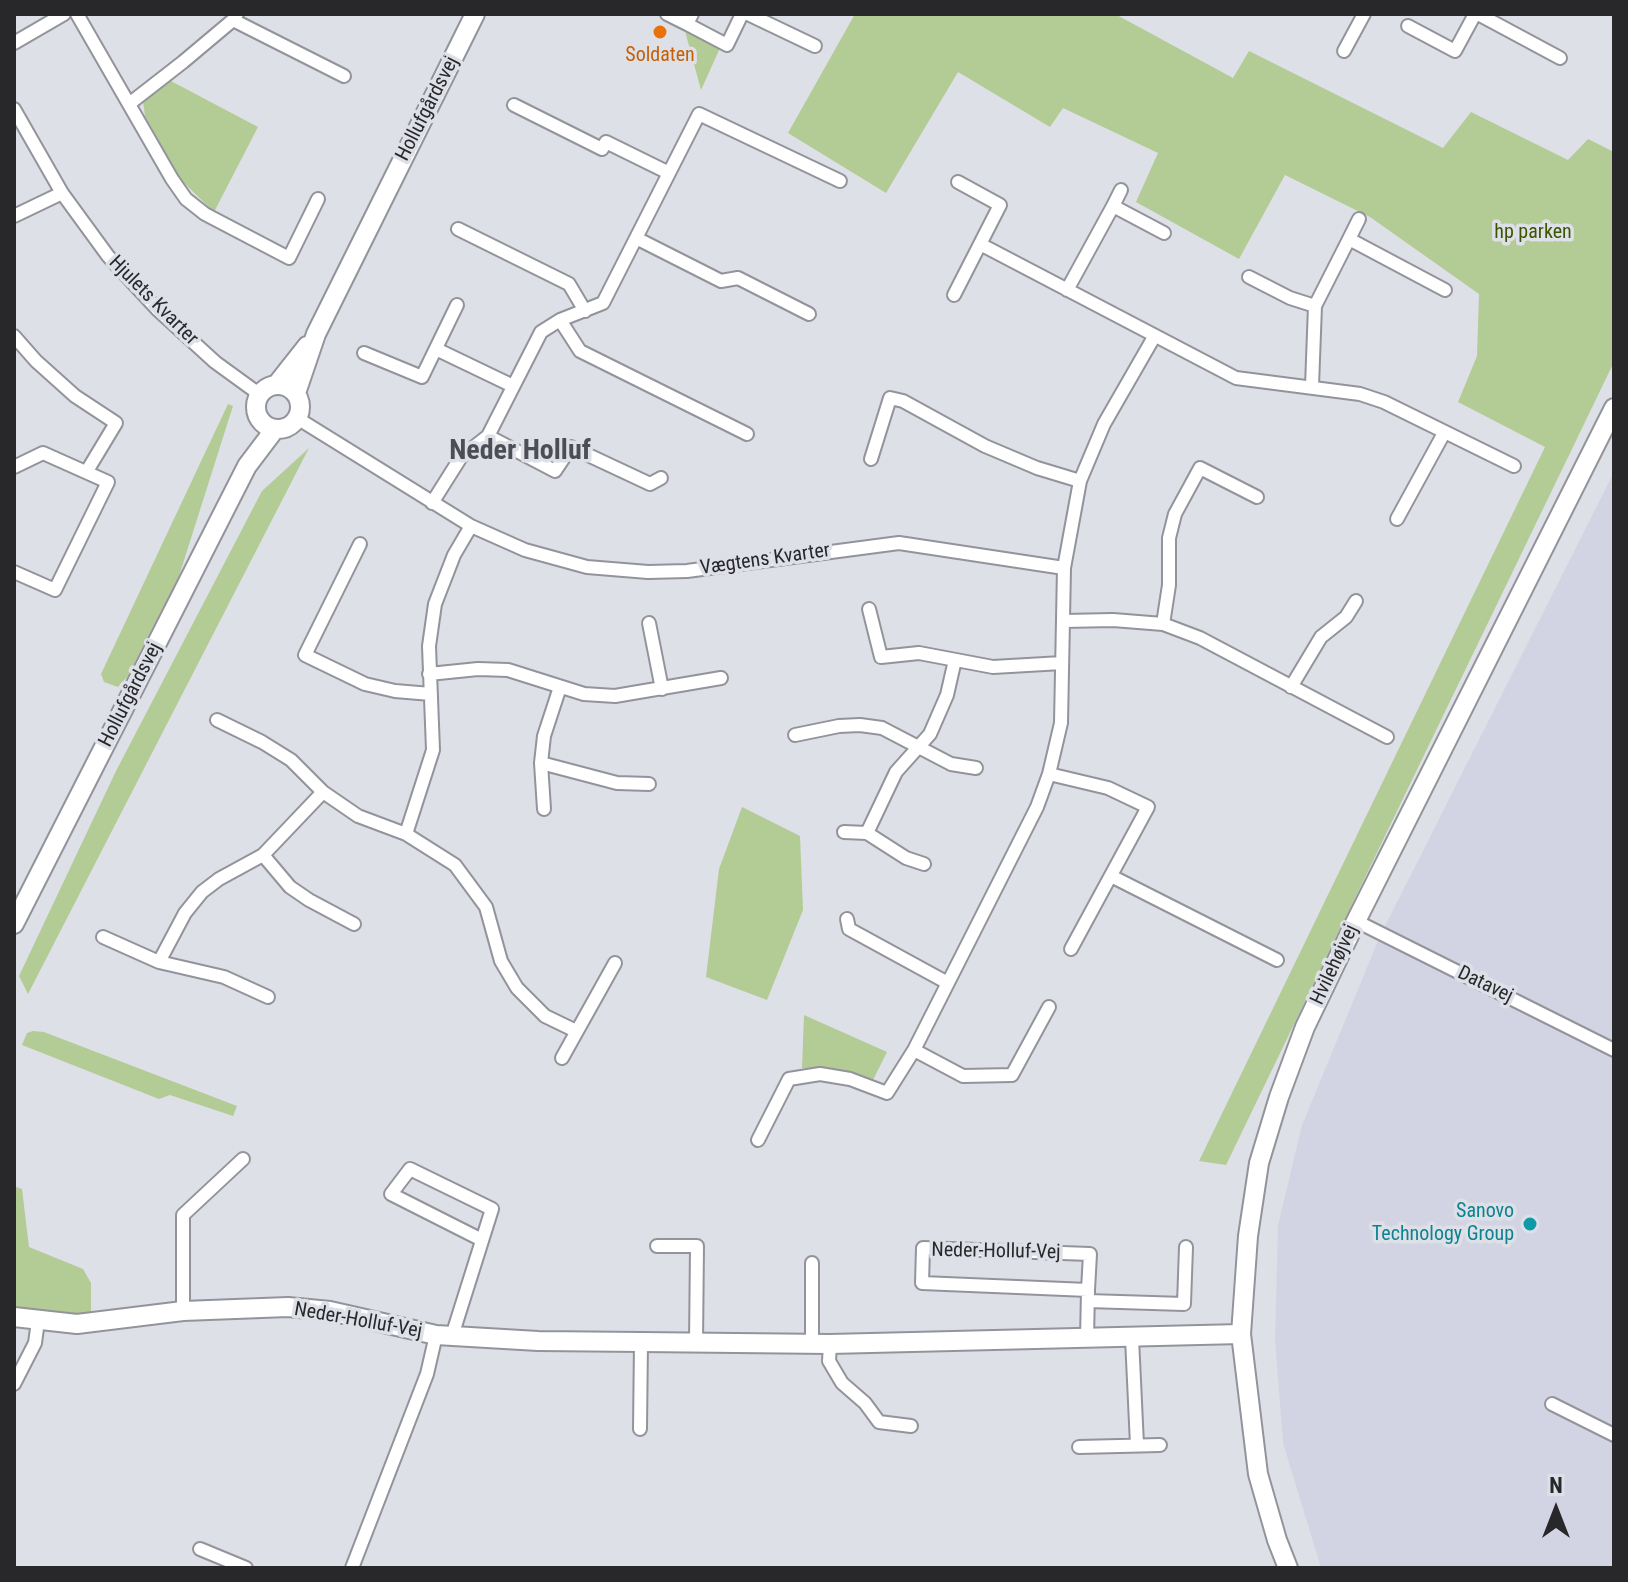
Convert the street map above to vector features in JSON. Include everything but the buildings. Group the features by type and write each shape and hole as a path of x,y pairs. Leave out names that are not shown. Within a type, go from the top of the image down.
{"street":[{"path":"14,43 64,14"},
{"path":"77,14 172,179 186,199 205,214 289,258 318,199"},
{"name":"Hollufgårdsvej","path":"296,393 316,334 475,14"},
{"path":"667,14 690,19 727,45 745,14 815,46"},
{"path":"1344,51 1364,14"},
{"path":"1408,26 1455,51 1476,14 1560,58"},
{"path":"129,104 235,17 344,76"},
{"path":"514,105 602,149 606,142 669,173"},
{"name":"Hjulets Kvarter","path":"14,109 62,193 108,256 157,309 215,362 259,394"},
{"path":"432,503 461,457 488,436 541,332 560,320 603,303 699,114 840,181"},
{"path":"954,295 1000,205 958,182"},
{"path":"1067,290 1121,190"},
{"path":"14,216 62,193"},
{"path":"1113,206 1164,233"},
{"path":"1312,386 1315,306 1359,219"},
{"path":"458,229 569,284 585,311"},
{"path":"636,238 721,281 738,278 809,314"},
{"path":"1349,239 1445,290"},
{"path":"980,244 1236,378 1360,394 1384,402 1514,466"},
{"path":"1249,277 1290,298 1315,306"},
{"path":"364,353 422,377 457,305"},
{"path":"560,320 580,351 747,434"},
{"name":"Hollufgårdsvej","path":"277,384 316,334"},
{"path":"14,336 75,396 116,423 87,471"},
{"path":"758,1140 789,1079 820,1074 850,1079 887,1093 914,1050 1037,807 1049,774 1061,723 1064,568 1080,481 1104,424 1154,337"},
{"path":"436,349 513,386"},
{"path":"277,384 291,388 300,406 297,418 288,427 268,425 255,408 259,394 277,384"},
{"path":"871,459 890,398 903,401 985,446 1037,468 1080,481"},
{"name":"Hvilehøjvej","path":"1288,1568 1258,1474 1241,1334 1248,1236 1259,1163 1305,1027 1614,408"},
{"name":"Vægtens Kvarter","path":"297,418 471,526 525,550 587,567 648,572 687,571 899,543 1064,568"},
{"name":"Hollufgårdsvej","path":"14,924 268,425"},
{"path":"1397,519 1444,433"},
{"path":"488,436 555,471 571,447 650,484 661,478"},
{"path":"14,467 43,453 108,482 55,590 14,572"},
{"path":"1163,624 1169,585 1169,538 1175,514 1200,468 1257,497"},
{"path":"406,834 433,750 429,646 435,604 454,555 471,526"},
{"path":"360,544 305,655 365,684 395,691 431,694"},
{"path":"1291,687 1321,637 1346,617 1356,601"},
{"path":"869,609 881,657 919,653 993,667 1062,663"},
{"path":"1064,621 1113,620 1163,624 1200,638 1387,737"},
{"path":"649,623 662,689"},
{"path":"867,833 896,772 930,734 947,695 955,660"},
{"path":"429,674 478,669 508,670 584,694 615,696 721,678"},
{"path":"544,809 541,763 544,736 560,687"},
{"path":"217,720 291,760 323,792 358,816 406,834 455,865 486,907 501,961 517,988 545,1016 576,1031"},
{"path":"795,735 839,726 882,728 951,764 976,768"},
{"path":"541,763 617,783 649,784"},
{"path":"1049,774 1108,788 1148,807 1071,949"},
{"path":"159,962 185,913 202,892 263,855 323,792"},
{"path":"844,832 867,833 906,858 924,864"},
{"path":"263,855 290,887 354,924"},
{"path":"1111,876 1277,960"},
{"path":"847,919 849,929 946,982"},
{"name":"Datavej","path":"1356,921 1614,1050"},
{"path":"103,937 159,962 224,977 268,997"},
{"path":"562,1058 615,963"},
{"path":"914,1050 963,1076 1012,1075 1049,1007"},
{"path":"183,1311 183,1215 243,1159"},
{"name":"Neder-Holluf-Vej","path":"352,1568 482,1240 492,1209 410,1169 391,1194 482,1240"},
{"path":"657,1246 697,1246 696,1343"},
{"name":"Neder-Holluf-Vej","path":"1087,1339 1088,1295 1090,1254 923,1248 922,1283 1088,1295 1184,1304 1186,1247"},
{"path":"812,1263 821,1344 842,1383 865,1403 879,1422 911,1426"},
{"name":"Neder-Holluf-Vej","path":"14,1317 77,1324 234,1307 316,1310 444,1336 696,1343 821,1344 1241,1334"},
{"path":"14,1384 35,1343 38,1321"},
{"path":"1132,1338 1137,1445"},
{"path":"640,1429 641,1342"},
{"path":"1552,1404 1614,1435"},
{"path":"1079,1447 1160,1445"},
{"path":"200,1549 246,1568"}],"shaded area":[{"path":"1614,472 1614,1568 1321,1568 1283,1443 1275,1340 1278,1225 1302,1125 1380,936"}],"green space":[{"name":"hp parken","path":"855,14 1115,14 1233,78 1249,51 1443,148 1471,112 1568,160 1588,139 1614,152 1614,362 1226,1165 1199,1161 1545,447 1458,402 1477,356 1479,294 1370,217 1285,175 1239,259 1136,202 1158,153 1063,108 1050,127 958,72 886,193 788,133"},
{"path":"685,31 720,48 701,90"},
{"path":"169,80 258,127 214,212 180,179 145,116 143,101"},
{"path":"228,404 233,406 179,576 127,677 118,687 104,682 101,674"},
{"path":"309,448 28,994 19,976 116,771 262,491"},
{"path":"742,807 800,836 803,910 767,1000 706,977 719,869"},
{"path":"804,1015 887,1052 873,1080 841,1070 802,1068"},
{"path":"44,1032 237,1106 233,1116 170,1095 159,1099 22,1045 27,1033"},
{"path":"14,1186 22,1189 29,1247 83,1269 91,1283 91,1314 34,1313 14,1308"}],"place":[{"name":"Soldaten","path":"660,32"},
{"name":"Sanovo Technology Group","path":"1530,1224"}],"district":[{"name":"Neder Holluf","path":"520,452"}]}
